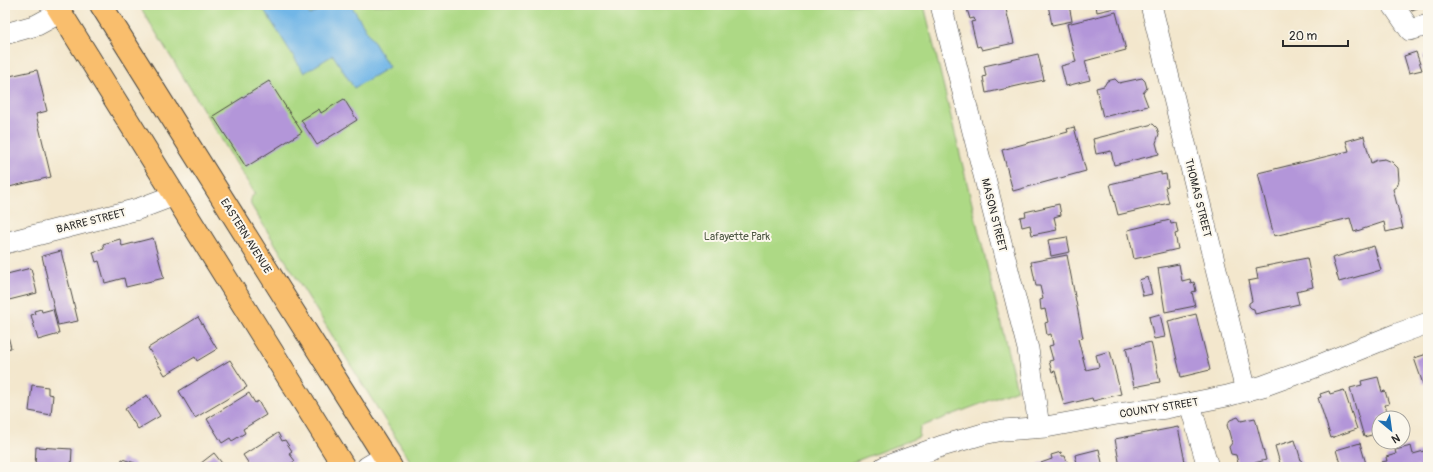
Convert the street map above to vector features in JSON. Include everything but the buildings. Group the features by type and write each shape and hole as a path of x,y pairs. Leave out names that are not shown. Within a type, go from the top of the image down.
{"main road":[{"name":"EASTERN AVENUE","path":"101,5 381,464"},
{"path":"59,8 344,467"}],"street":[{"name":"MASON STREET","path":"941,5 1028,349 1039,427"},
{"name":"THOMAS STREET","path":"1151,5 1246,391"},
{"path":"1394,5 1419,27"},
{"path":"5,34 37,25 59,8"},
{"name":"BARRE STREET","path":"5,243 138,209 175,195"},
{"name":"COUNTY STREET","path":"884,467 931,450 983,434 1190,404 1246,391 1323,364 1390,336 1428,323"},
{"path":"1190,404 1208,467"}],"green space":[{"name":"Lafayette Park","path":"139,5 924,5 1017,390 920,427 919,437 840,467 414,467 251,205 251,198 255,194"}],"water":[{"path":"261,5 304,5 310,15 326,5 351,5 389,67 354,88 333,55 304,73"}]}
